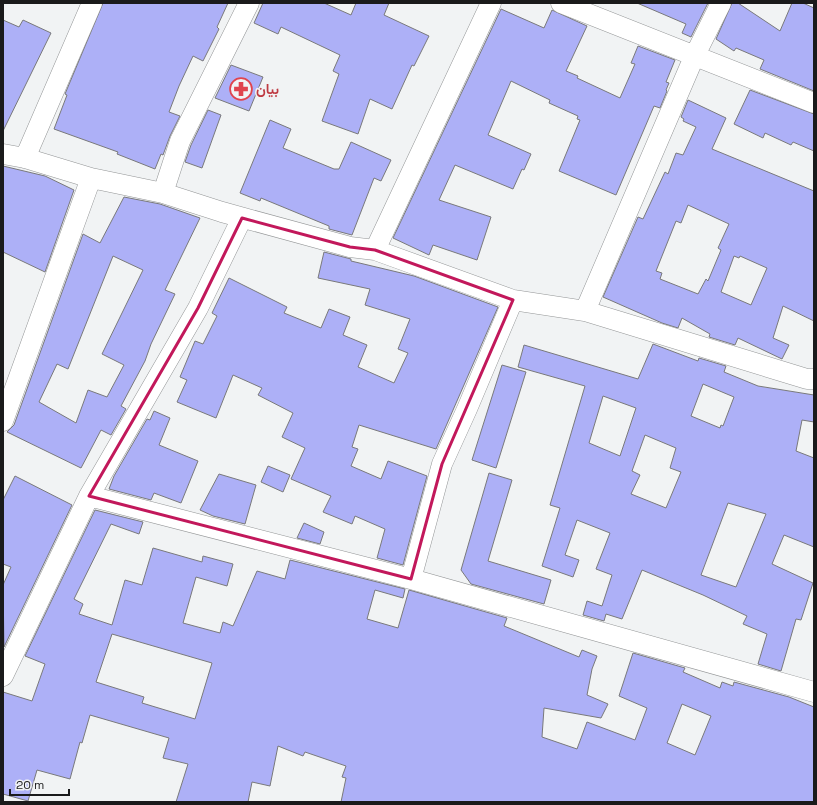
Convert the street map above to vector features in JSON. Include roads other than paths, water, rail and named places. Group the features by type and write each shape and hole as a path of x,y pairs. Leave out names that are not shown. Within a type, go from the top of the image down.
{"street":[{"path":"25,158 92,3"},
{"path":"163,193 180,141 249,3"},
{"path":"375,250 491,3"},
{"path":"561,3 694,57 814,103"},
{"path":"585,312 694,57 721,3"},
{"path":"3,154 25,158 91,178 163,193 242,218 350,247 375,250 513,300 585,312 807,379 814,379"},
{"path":"3,421 91,178"},
{"path":"3,676 89,496 198,308 242,218"},
{"path":"411,579 442,464 468,409 513,300"},
{"path":"89,496 411,579 814,692"}],"place":[{"name":"بيان","path":"241,89"}]}
